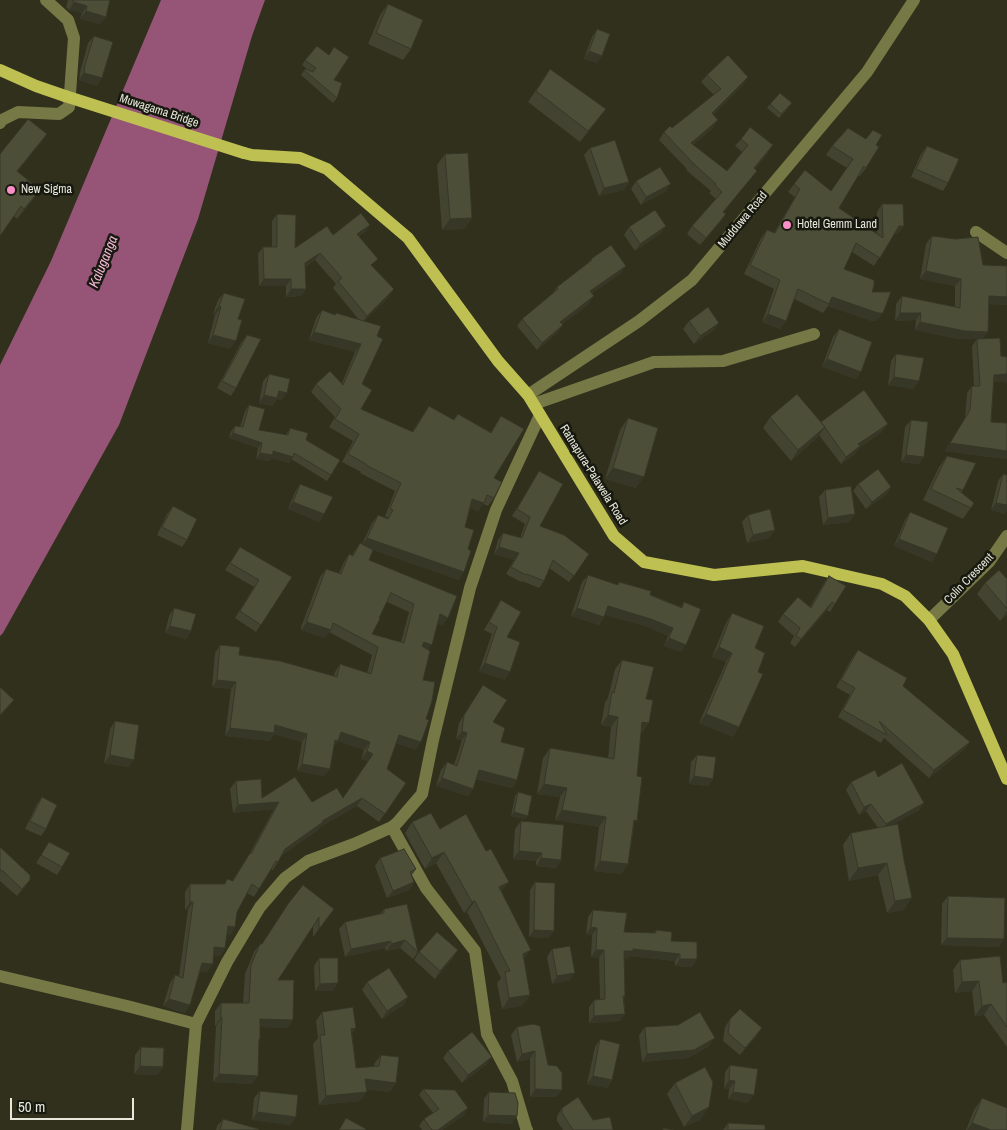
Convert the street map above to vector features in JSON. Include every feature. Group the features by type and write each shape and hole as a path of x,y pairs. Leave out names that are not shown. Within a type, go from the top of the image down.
{"main road":[{"name":"Muwagama Bridge","path":"0,70 65,96 244,153"},
{"name":"Ratnapura-Palawela Road","path":"244,153 300,158 327,170 408,238 498,361 534,404 614,536 644,562 714,575 803,566 882,584 905,596 929,620 954,654 1007,779"}],"street":[{"path":"0,124 2,120 18,112 59,114 69,107 74,38 68,20 46,0"},
{"name":"Mudduwa Road","path":"534,404 692,280 868,72 914,0"},
{"path":"976,232 1007,252"},
{"path":"187,1130 196,1024 227,962 260,907 285,878 308,861 354,844 392,827 422,794 433,740 470,588 534,404 654,362 723,361 814,334"},
{"name":"Colin Crescent","path":"929,620 989,562 1007,536"},
{"path":"392,827 426,888 475,951 487,1034 512,1081 527,1130"},
{"path":"0,976 196,1024"}],"water":[{"name":"Kaluganga","path":"161,0 265,0 252,36 198,219 119,425 0,636 0,365 51,261"}],"building":[{"path":"72,0 110,0 106,17 86,11 87,6"},
{"path":"388,4 423,20 411,49 376,33"},
{"path":"597,29 610,34 602,56 589,51"},
{"path":"94,36 113,42 102,78 84,73"},
{"path":"317,46 329,55 334,47 349,57 334,80 342,83 337,98 304,70 313,72 316,68 305,60"},
{"path":"728,55 748,77 712,113 718,120 691,143 727,171 748,145 741,139 750,127 773,145 754,168 757,171 723,212 726,214 706,238 692,226 722,192 664,132 670,126 672,128 721,89 707,75"},
{"path":"550,69 606,109 588,131 536,91"},
{"path":"780,93 792,103 781,114 770,104"},
{"path":"28,119 47,134 17,171 40,190 24,209 21,206 0,236 0,154"},
{"path":"848,128 866,139 873,130 882,135 876,145 879,147 866,168 864,166 839,208 883,238 882,204 903,204 904,226 899,226 880,258 856,243 844,269 874,280 872,292 891,292 883,313 878,313 832,297 829,304 798,289 786,321 768,314 780,280 750,265 767,230 775,233 800,189 794,184 805,170 831,191 853,159 832,146"},
{"path":"615,140 629,182 604,188 590,148"},
{"path":"927,146 959,159 948,183 916,169"},
{"path":"468,153 472,218 450,219 445,154"},
{"path":"660,167 671,184 646,197 636,181"},
{"path":"655,210 666,226 640,244 629,227"},
{"path":"361,213 370,225 357,234 378,259 371,265 394,289 367,316 338,281 342,278 320,253 305,263 306,289 291,289 291,279 264,279 263,247 277,247 277,214 296,215 295,248 327,226 333,235"},
{"path":"932,236 955,239 978,237 983,265 1007,266 1007,297 989,296 988,332 965,331 920,322 921,313 900,313 902,296 960,308 961,279 926,271"},
{"path":"611,245 626,266 590,291 594,296 560,322 563,325 542,343 522,319 558,289 557,287"},
{"path":"224,293 245,299 238,319 242,320 236,341 213,335 221,307 219,306"},
{"path":"708,307 719,323 700,336 689,321"},
{"path":"322,310 381,326 377,336 383,339 362,384 372,390 361,409 413,432 429,406 454,420 458,414 491,433 501,416 524,429 494,478 502,482 494,498 487,495 484,503 472,499 465,527 474,530 468,549 471,551 464,572 367,538 378,515 388,519 393,510 390,508 401,483 348,454 359,434 335,419 341,409 316,384 330,371 343,385 361,344 314,332"},
{"path":"839,329 872,342 861,372 827,359"},
{"path":"247,335 261,339 236,388 222,381"},
{"path":"1000,338 1001,356 1007,357 1007,374 994,375 991,422 1007,423 1007,451 950,443 970,410 972,386 980,386 977,339"},
{"path":"896,354 924,358 919,381 894,377"},
{"path":"269,374 290,379 287,393 279,391 277,398 264,395"},
{"path":"864,390 888,424 858,444 860,446 846,457 821,422"},
{"path":"797,394 825,427 798,450 770,417"},
{"path":"249,405 265,409 259,430 288,435 290,428 308,433 306,440 340,460 331,475 294,453 293,457 273,451 273,455 260,453 262,443 233,433 235,426 243,427"},
{"path":"628,418 658,428 644,477 613,468"},
{"path":"911,420 928,422 924,457 906,455"},
{"path":"947,456 976,463 963,490 956,488 974,503 971,508 931,489"},
{"path":"878,469 891,487 872,502 858,484"},
{"path":"539,471 563,484 540,526 564,535 589,554 574,576 553,560 544,581 526,575 511,567 519,553 499,547 503,533 522,538 530,517 517,509"},
{"path":"1003,474 1007,475 1007,505 996,503"},
{"path":"300,484 333,497 324,514 293,502"},
{"path":"851,486 855,514 828,518 825,490"},
{"path":"173,506 197,519 187,540 162,527"},
{"path":"770,509 775,530 753,535 748,515"},
{"path":"910,512 948,528 937,554 899,539"},
{"path":"360,543 373,550 369,560 457,596 448,618 440,614 432,645 424,642 422,646 430,651 423,680 435,682 432,701 426,719 429,720 421,742 399,735 387,769 406,783 385,814 362,798 322,821 285,849 259,889 252,884 237,912 235,927 228,926 225,948 214,947 213,964 202,963 190,1005 169,999 175,975 183,978 193,902 190,902 190,884 225,884 227,879 233,881 251,854 279,802 238,805 236,781 261,779 262,798 295,777 312,802 337,788 343,798 373,754 367,751 370,742 341,732 338,741 335,740 330,769 302,764 307,734 275,725 274,733 230,728 236,682 217,680 220,645 240,647 239,655 280,661 337,677 340,664 371,674 378,647 333,623 331,630 307,622 326,569 341,574 349,554 353,556","holes":["391,593 414,604 404,643 372,634"]},
{"path":"240,547 292,577 261,625 240,611 259,580 230,563"},
{"path":"999,570 1007,579 1007,609 985,583"},
{"path":"588,575 618,585 619,582 651,591 650,595 682,608 684,602 701,609 686,645 669,638 673,628 651,619 608,606 604,617 577,608"},
{"path":"829,576 846,586 835,604 832,602 801,639 796,636 800,628 783,614 798,597 811,608"},
{"path":"501,600 521,612 507,637 520,642 510,672 485,663 497,627 489,622"},
{"path":"174,608 196,614 191,631 170,626"},
{"path":"732,613 764,626 755,648 765,653 758,672 763,674 739,727 706,714 732,653 719,647"},
{"path":"858,650 907,678 903,686 970,742 934,770 879,721 887,735 843,710 855,688 841,680"},
{"path":"622,660 654,667 646,699 653,700 649,723 642,722 637,776 642,777 637,821 634,820 628,864 600,861 606,817 562,810 567,788 544,784 550,748 614,759 618,717 608,715 612,692 614,693"},
{"path":"483,685 507,700 493,722 505,728 501,742 525,748 517,780 479,770 473,789 442,778 447,762 457,766 467,733 462,731 464,715"},
{"path":"0,687 14,700 0,715"},
{"path":"115,721 139,725 134,760 110,755"},
{"path":"697,755 716,757 713,779 694,776"},
{"path":"902,763 924,803 886,824 871,804 864,807 851,782 875,770 878,777"},
{"path":"518,792 532,796 528,816 514,812"},
{"path":"42,797 57,805 46,829 30,821"},
{"path":"431,813 440,829 466,814 486,851 491,849 509,882 499,887 531,950 523,954 530,995 509,998 505,972 510,971 475,901 472,902 444,852 432,858 412,822"},
{"path":"521,821 564,825 561,860 541,858 542,853 519,851"},
{"path":"898,824 912,898 895,901 887,863 858,868 851,833"},
{"path":"49,842 70,853 62,867 41,855"},
{"path":"0,847 30,875 30,880 22,889 0,870"},
{"path":"404,849 416,869 410,872 414,882 393,891 380,858"},
{"path":"535,882 555,883 554,931 534,930"},
{"path":"303,885 334,909 319,929 319,917 278,980 294,980 293,1020 260,1019 258,1076 219,1074 221,1003 249,1003 251,965 260,944 262,944"},
{"path":"948,896 1005,898 1004,939 947,938"},
{"path":"407,904 418,952 405,940 391,944 391,941 351,949 345,922 384,913 384,909"},
{"path":"593,910 627,913 624,932 656,933 656,930 672,932 671,941 697,942 697,959 680,959 680,954 633,949 633,951 624,951 625,996 623,996 625,1014 594,1016 594,1000 605,999 604,950 596,950 597,928 591,927"},
{"path":"437,932 458,950 440,971 419,952"},
{"path":"570,946 575,973 557,976 552,949"},
{"path":"1000,956 1003,983 1007,982 1007,1027 991,1004 982,1006 979,981 962,982 960,960"},
{"path":"319,958 338,958 338,983 320,984"},
{"path":"389,968 408,997 387,1011 367,982"},
{"path":"353,1007 356,1028 351,1029 356,1068 379,1066 381,1055 399,1057 396,1083 365,1079 367,1092 326,1096 320,1035 325,1035 322,1012"},
{"path":"740,1009 762,1028 745,1048 728,1033 730,1019"},
{"path":"700,1012 715,1038 694,1050 647,1054 645,1027 678,1025"},
{"path":"533,1024 540,1026 548,1065 557,1066 562,1073 562,1090 535,1089 535,1051 522,1054 517,1027"},
{"path":"472,1032 492,1057 468,1075 448,1051"},
{"path":"600,1039 620,1044 612,1080 593,1076"},
{"path":"141,1047 164,1048 163,1067 140,1066"},
{"path":"730,1065 758,1069 754,1095 733,1092 735,1081 729,1080"},
{"path":"705,1067 713,1082 709,1107 692,1116 675,1083"},
{"path":"423,1089 455,1090 468,1108 438,1130 432,1130 424,1119 439,1109"},
{"path":"260,1091 298,1095 296,1117 257,1112"},
{"path":"489,1092 515,1093 518,1103 517,1116 488,1115"},
{"path":"578,1097 593,1120 610,1117 613,1130 573,1130 562,1113 562,1108"},
{"path":"982,1098 1007,1108 1007,1130 991,1130 972,1123"},
{"path":"346,1118 366,1129 366,1130 339,1130"},
{"path":"223,1119 259,1129 259,1130 220,1130"},
{"path":"728,1123 765,1125 765,1130 728,1130"}],"place":[{"name":"New Sigma","path":"11,190"},
{"name":"Hotel Gemm Land","path":"787,225"}]}
